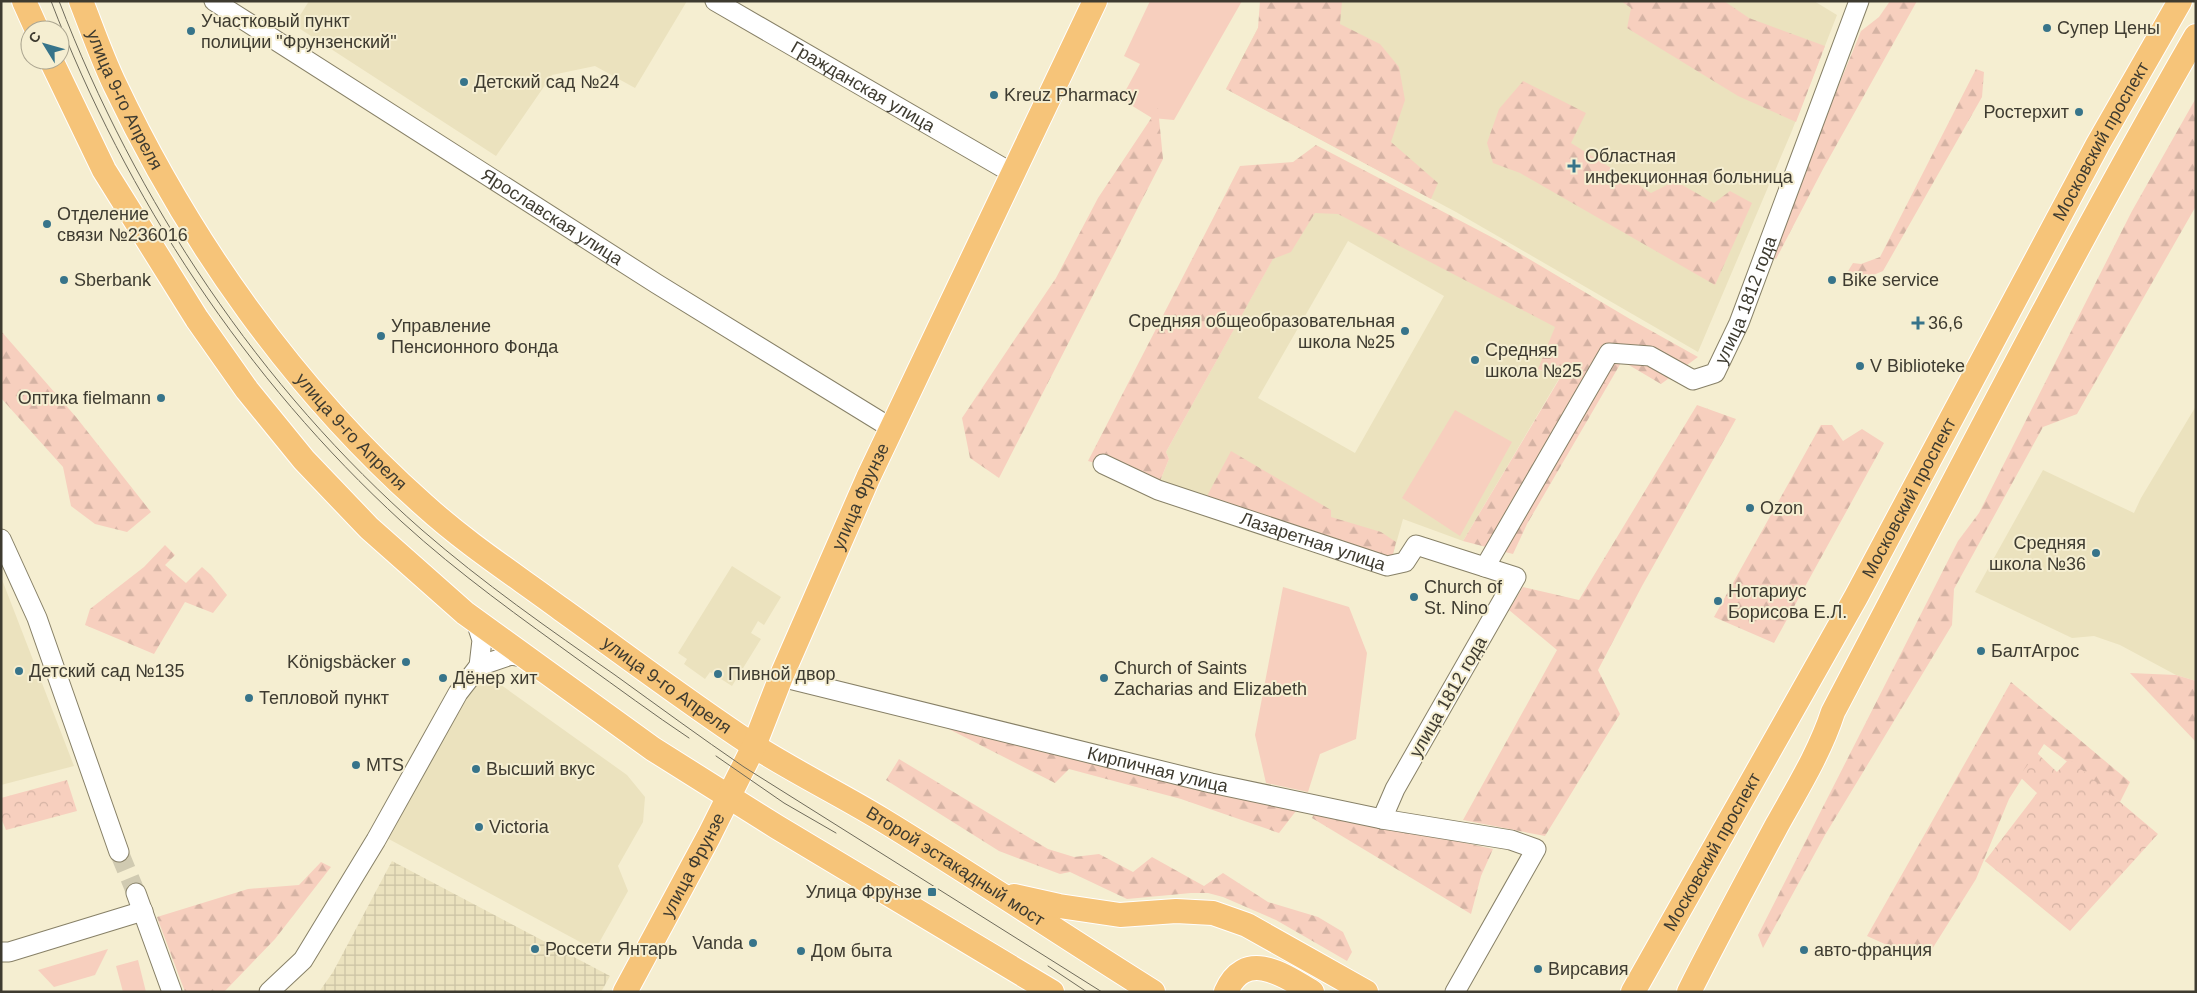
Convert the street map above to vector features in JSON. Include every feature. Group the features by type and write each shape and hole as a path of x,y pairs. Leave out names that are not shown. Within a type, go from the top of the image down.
{"main road":[{"path":"24,1 33,20"},
{"name":"улица 9-го Апреля","path":"81,1 118,91 149,152 191,224 239,298 306,383 358,440 422,504 472,546 686,700 754,746"},
{"name":"улица Фрунзе","path":"625,992 754,746 781,677 891,428 955,300 1012,173 1095,1"},
{"name":"Московский проспект","path":"1633,992 1856,597 2098,144 2180,1"},
{"name":"Московский проспект","path":"1689,992 1826,732 1833,712 2118,172 2196,36"},
{"path":"55,70 100,163 130,213 197,319 247,390 304,460 337,496 416,570 476,622 653,749 728,797 1052,992"},
{"path":"1801,694 1814,690 1820,692 1826,696 1833,712"},
{"name":"Второй эстакадный мост","path":"754,746 879,818 1153,992"},
{"path":"998,892 1059,906 1120,915 1176,911 1213,913 1247,925 1366,992"},
{"path":"1226,992 1230,981 1243,970 1262,967 1281,974 1312,992"}],"street":[{"name":"Ярославская улица","path":"214,1 666,289 891,428"},
{"name":"Гражданская улица","path":"715,1 1012,173"},
{"name":"улица 1812 года","path":"1485,567 1609,353 1650,356 1693,380 1715,373 1740,323 1859,1"},
{"name":"Лазаретная улица","path":"1103,464 1158,490 1387,566 1405,562 1416,545 1516,577"},
{"path":"1,539 37,618 118,850"},
{"name":"улица 1812 года","path":"1382,819 1395,788 1516,577"},
{"path":"269,992 303,960 376,840 458,693 479,666 482,640 476,622"},
{"path":"479,666 511,655 524,657"},
{"name":"Кирпичная улица","path":"781,677 1211,783 1382,819 1511,840 1536,849 1455,992"},
{"path":"1,952 139,900 172,992"}],"shaded area":[{"name":"Детский сад №24","path":"309,1 687,1 635,88 595,66 552,75 496,156 294,25"},
{"name":"Областная инфекционная больница","path":"1272,1 1814,1 1837,15 1791,133 1698,352 1456,212 1226,89"},
{"name":"Средняя школа №25","path":"1313,186 1562,310 1539,370 1560,377 1463,541 1403,519 1392,558 1160,481 1169,459 1166,452","holes":["1348,241 1444,296 1355,453 1258,398"]},
{"name":"Средняя школа №36","path":"2196,406 2196,681 2176,675 2120,645 2094,636 2072,638 1975,592 2043,470 2134,513"},
{"path":"732,566 781,597 764,625 758,621 751,633 761,639 732,686 710,672 705,679 684,664 687,659 678,653"},
{"name":"Детский сад №135","path":"1,577 74,766 1,785"},
{"path":"483,672 627,775 645,797 643,822 618,866 628,891 595,950 385,837 460,704"},
{"path":"392,861 610,976 601,992 319,992 333,972"}],"green space":[{"path":"1150,1 1242,1 1174,120 1152,118 1121,99 1140,64 1124,56"},
{"path":"1260,1 1342,1 1340,24 1380,44 1399,67 1405,100 1391,142 1438,183 1431,199 1226,89 1258,28"},
{"path":"1621,1 1724,1 1749,18 1825,46 1796,122 1738,96 1627,28 1631,8"},
{"path":"1890,1 1917,1 1823,169 1776,259 1773,257 1777,237 1861,31 1879,17"},
{"path":"1976,69 1984,72 1982,97 1883,271 1852,284 1845,276 1853,263 1861,264 1880,257"},
{"path":"1523,81 1586,113 1571,143 1651,193 1675,181 1714,203 1730,191 1752,203 1715,285 1520,173 1493,163 1487,143 1499,109"},
{"path":"2196,98 2196,206 2077,414 2043,427 1954,589 1952,625 1825,835 1763,948 1758,935 1958,541 1979,513 2132,211"},
{"path":"1158,108 1163,159 999,478 970,458 962,418 1056,278 1098,198"},
{"path":"1316,145 1497,240 1698,357 1661,384 1622,361 1527,524 1513,554 1463,541 1560,378 1538,369 1555,327 1338,214 1315,213 1291,252 1273,259 1166,452 1169,459 1160,481 1088,461 1240,166 1293,162"},
{"path":"1,331 76,417 151,512 127,532 95,524 71,506 63,467 1,398"},
{"path":"1697,405 1736,419 1642,586 1598,670 1620,714 1545,836 1463,820 1557,650 1509,610 1523,587 1579,600"},
{"path":"1455,410 1512,442 1460,536 1402,498"},
{"path":"1821,425 1832,425 1843,441 1862,429 1884,443 1774,643 1714,617"},
{"path":"1231,451 1331,510 1331,517 1381,532 1396,542 1392,558 1207,496"},
{"path":"165,545 175,555 165,565 186,583 202,567 227,595 213,613 185,602 154,654 85,625 90,609 144,567"},
{"path":"1283,587 1349,607 1367,653 1356,739 1320,754 1308,792 1266,783 1255,735"},
{"path":"2130,673 2176,675 2196,681 2196,742"},
{"path":"2011,682 2130,782 2120,802 2044,744 2009,799 1976,879 1929,954 1907,954 1867,936"},
{"path":"933,721 1296,811 1279,833 1181,799 1069,769 1055,783"},
{"path":"2037,753 2057,772 2069,759 2158,834 2070,931 1985,861 2037,793 2019,776"},
{"path":"899,759 1048,849 1074,857 1099,854 1133,872 1152,857 1204,886 1223,873 1268,902 1318,917 1343,932 1352,952 1347,961 1276,920 1223,897 1208,893 1191,893 1127,899 1070,872 1060,874 999,851 886,780"},
{"path":"67,780 77,811 6,830 1,818 1,798"},
{"path":"1316,810 1493,849 1481,876 1471,914 1312,818"},
{"path":"321,862 331,867 275,939 224,992 185,992 157,917 248,889 299,885"},
{"path":"108,949 95,975 54,987 38,970"},
{"path":"138,960 146,992 123,992 116,966"}],"tunnel":[{"path":"119,852 136,893"}],"tram line":[{"path":"51,1 81,74 116,146 154,215 196,282 242,346 292,408 345,466 402,522 446,560 537,629 689,738"},
{"path":"59,1 90,76 125,148 165,219 208,287 256,353 307,415 363,474 422,530 492,587 711,744 744,767 1102,992"},
{"path":"716,756 784,803 836,833"},
{"path":"1048,966 1087,992"}],"place":[{"name":"Супер Цены","path":"2047,28"},
{"name":"Участковый пункт полиции \"Фрунзенский\"","path":"191,31"},
{"name":"Детский сад №24","path":"464,82"},
{"name":"Kreuz Pharmacy","path":"994,95"},
{"name":"Ростерхит","path":"2079,112"},
{"name":"Областная инфекционная больница","path":"1574,166"},
{"name":"Отделение связи №236016","path":"47,224"},
{"name":"Sberbank","path":"64,280"},
{"name":"Bike service","path":"1832,280"},
{"name":"36,6","path":"1918,323"},
{"name":"Средняя общеобразовательная школа №25","path":"1405,331"},
{"name":"Управление Пенсионного Фонда","path":"381,336"},
{"name":"Средняя школа №25","path":"1475,360"},
{"name":"V Biblioteke","path":"1860,366"},
{"name":"Оптика fielmann","path":"161,398"},
{"name":"Ozon","path":"1750,508"},
{"name":"Средняя школа №36","path":"2096,553"},
{"name":"Church of St. Nino","path":"1414,597"},
{"name":"Нотариус Борисова Е.Л.","path":"1718,601"},
{"name":"БалтАгрос","path":"1981,651"},
{"name":"Königsbäcker","path":"406,662"},
{"name":"Детский сад №135","path":"19,671"},
{"name":"Пивной двор","path":"718,674"},
{"name":"Дёнер хит","path":"443,678"},
{"name":"Church of Saints Zacharias and Elizabeth","path":"1104,678"},
{"name":"Тепловой пункт","path":"249,698"},
{"name":"MTS","path":"356,765"},
{"name":"Высший вкус","path":"476,769"},
{"name":"Victoria","path":"479,827"},
{"name":"Улица Фрунзе","path":"932,892"},
{"name":"Vanda","path":"753,943"},
{"name":"Россети Янтарь","path":"535,949"},
{"name":"авто-франция","path":"1804,950"},
{"name":"Дом быта","path":"801,951"},
{"name":"Вирсавия","path":"1538,969"}]}
